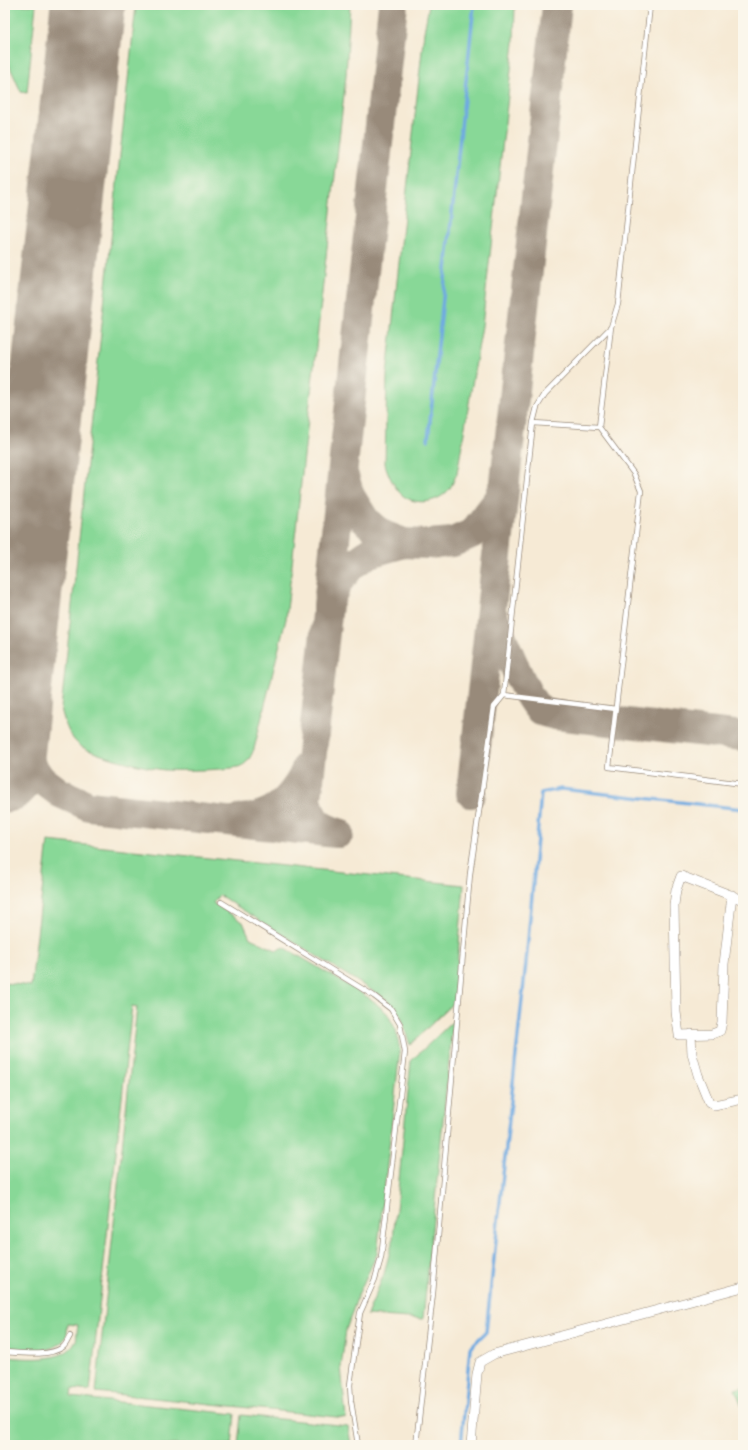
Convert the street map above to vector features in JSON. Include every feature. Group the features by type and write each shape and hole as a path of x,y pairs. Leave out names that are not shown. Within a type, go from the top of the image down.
{"street":[{"path":"732,896 724,964 722,1022 720,1031 712,1034 679,1035 676,1012 674,906 676,890 681,876 743,900"},
{"path":"691,1034 692,1054 698,1075 709,1102 714,1105 743,1099"},
{"path":"471,1445 477,1374 480,1362 494,1354 743,1288"}],"lane":[{"path":"650,5 618,304 611,327 599,427 634,474 641,491 609,768 743,784"},
{"path":"416,1445 433,1294 470,874 494,707 504,695 533,423 537,407 545,394 611,327"},
{"path":"533,423 599,427"},
{"path":"504,695 616,709"},
{"path":"221,902 374,996 391,1009 400,1024 405,1052 382,1251 375,1279 360,1313 350,1385 358,1445"},
{"path":"5,1352 38,1354 52,1351 63,1347 70,1336"}],"path":[{"path":"740,382 743,379"}],"green space":[{"path":"5,5 36,5 27,93 21,92 5,56"},
{"path":"136,5 350,5 346,76 286,619 254,749 246,763 236,767 165,770 134,764 94,752 78,744 69,732 61,708"},
{"path":"429,5 515,5 514,43 482,326 457,474 451,486 445,493 432,500 418,502 404,497 399,492 390,478 385,464 387,374 424,32"},
{"path":"48,841 464,885 454,1002 410,1045 401,1017 387,1000 219,895 213,903 243,922 250,938 276,950 284,947 371,999 387,1013 396,1030 400,1050 377,1254 358,1295 346,1330 341,1367 346,1418 96,1392 137,1007 132,1006 90,1391 72,1389 71,1397 235,1414 232,1445 5,1445 5,1357 44,1358 63,1353 71,1348 76,1341 78,1325 68,1324 67,1335 62,1342 55,1347 39,1350 5,1348 5,983 31,986"},
{"path":"453,1021 423,1319 367,1315 384,1274 393,1239 411,1061"},
{"path":"743,1387 743,1406 742,1406 735,1389"},
{"path":"241,1415 348,1426 351,1445 238,1445"}],"waterway":[{"path":"428,440 474,5"},
{"path":"461,1445 470,1348 486,1332 526,963 541,793 561,789 743,809"}],"taxiway":[{"path":"339,833 325,828 317,822 311,813 307,799 393,5"},
{"path":"471,793 557,5"},
{"path":"343,473 350,496 365,520 383,535 404,543"},
{"path":"331,597 337,583 352,565 369,553 404,543 427,544 453,542 473,533 499,499 502,491"},
{"path":"494,618 521,681 534,704 542,711 555,715 743,736"},
{"path":"12,711 17,737 26,757 40,778 60,793 89,806 336,833"},
{"path":"240,819 261,815 278,807 294,791 307,766"}],"runway":[{"path":"5,775 88,5"}]}
